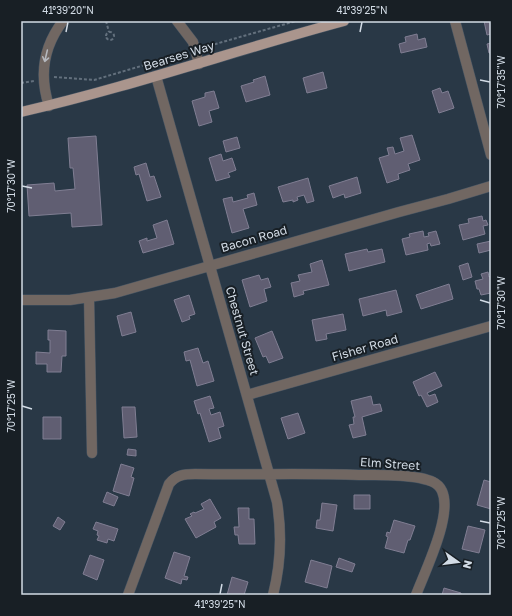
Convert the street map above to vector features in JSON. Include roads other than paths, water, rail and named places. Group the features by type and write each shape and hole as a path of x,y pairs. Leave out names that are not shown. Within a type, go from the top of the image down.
{"main road":[{"name":"Bearses Way","path":"21,112 50,106 131,84 338,22"}],"street":[{"path":"50,106 43,84 44,67 50,43 63,21"},
{"path":"177,21 192,42 199,64"},
{"path":"455,21 491,156"},
{"name":"Chestnut Street","path":"156,76 277,502 281,542 279,567 273,595"},
{"name":"Bacon Road","path":"21,300 70,300 127,290 491,186"},
{"path":"89,297 92,453"},
{"name":"Fisher Road","path":"247,395 491,326"},
{"name":"Elm Street","path":"128,595 169,484 178,476 185,474 345,474 399,476 419,478 436,484 442,491 444,499 444,518 439,536 416,595"}]}
